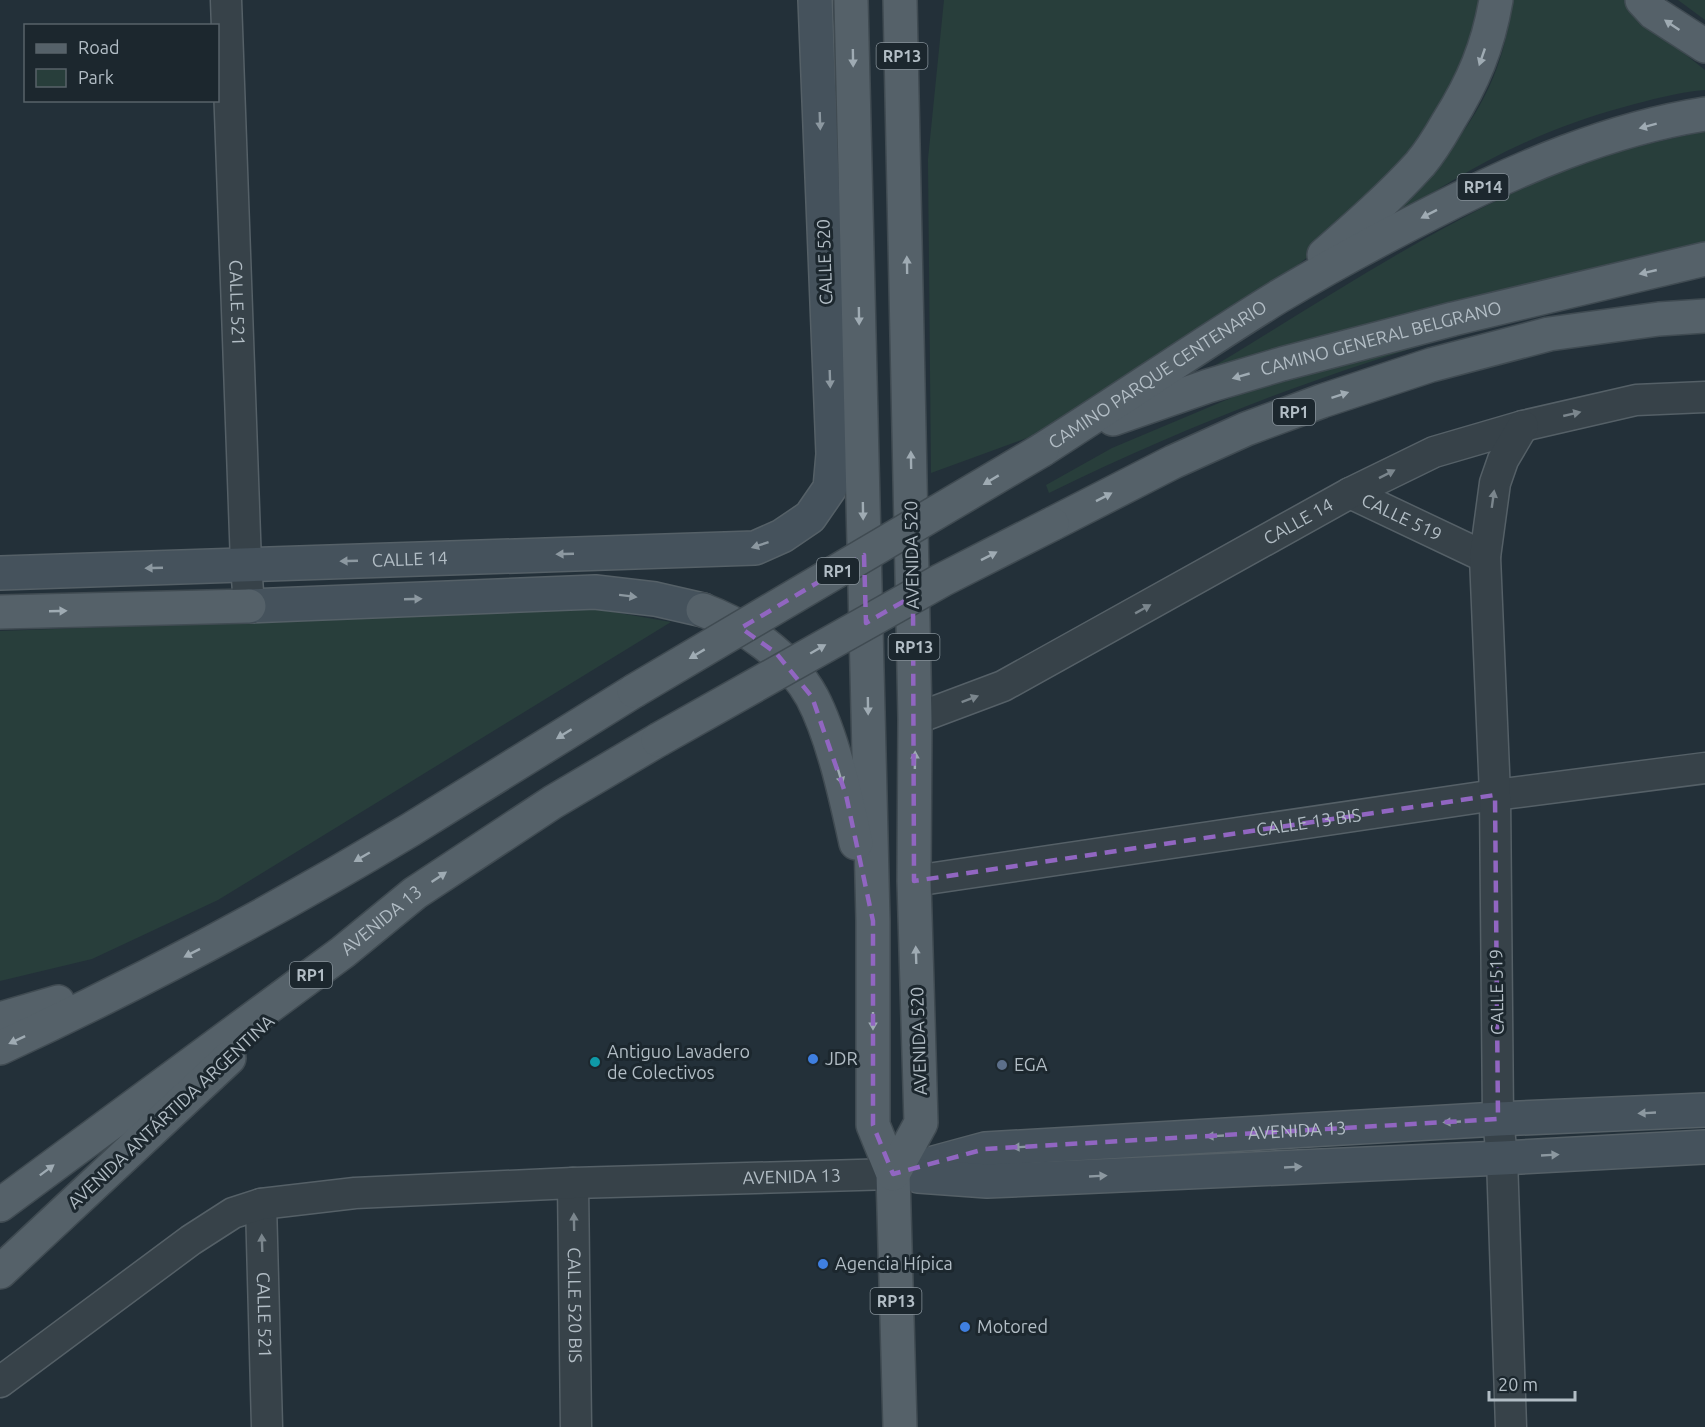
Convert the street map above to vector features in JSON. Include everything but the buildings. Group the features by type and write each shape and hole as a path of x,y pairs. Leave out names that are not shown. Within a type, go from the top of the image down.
{"main road":[{"name":"RP13","path":"851,0 873,921 873,1125 893,1174 900,1427"},
{"name":"AVENIDA 520","path":"893,1174 921,1123 914,881 915,719 900,0"},
{"path":"904,112 925,0"},
{"path":"1276,298 1357,226 1422,162 1460,103 1478,68 1492,26 1496,0"},
{"path":"1642,0 1654,12 1705,46"},
{"name":"CAMINO PARQUE CENTENARIO","path":"110,995 202,948 408,831 634,691 1052,443 1276,298 1385,236 1534,163 1614,135 1677,118 1705,114"},
{"name":"CAMINO GENERAL BELGRANO","path":"1052,443 1208,386 1292,361 1442,322 1705,259"},
{"name":"RP1","path":"1549,334 1705,295"},
{"path":"1549,334 1659,319 1705,316"},
{"name":"AVENIDA 13","path":"0,1205 343,951 415,893 553,802 658,740 932,586 1173,462 1246,429 1322,401 1431,365 1549,334"},
{"path":"0,612 249,606"},
{"path":"703,610 725,618 776,653 812,697 846,795 873,921"},
{"name":"AVENIDA ANTÁRTIDA ARGENTINA","path":"0,1272 343,951"},
{"path":"0,1019 74,997 110,995"},
{"name":"RP1","path":"0,1048 110,995"}],"street":[{"name":"CALLE 521","path":"226,0 249,606"},
{"name":"CALLE 520","path":"810,517 831,488 833,454 815,0"},
{"name":"CALLE 14","path":"915,719 1003,686 1350,493 1434,452 1523,426 1636,400 1705,398"},
{"name":"CALLE 519","path":"1511,1427 1502,1158 1498,1119 1495,795 1485,557 1495,483 1503,460 1523,426"},
{"name":"CALLE 519","path":"1350,493 1485,557"},
{"name":"CALLE 14","path":"0,573 755,548 782,536 810,517"},
{"path":"249,606 595,592 655,599 703,610"},
{"name":"CALLE 13 BIS","path":"914,881 1495,795 1705,768"},
{"name":"AVENIDA 13","path":"893,1174 985,1149 1498,1119 1705,1110"},
{"name":"AVENIDA 13","path":"261,1203 355,1193 573,1183 893,1174 987,1181 1705,1147"},
{"name":"CALLE 520 BIS","path":"573,1183 576,1427"},
{"name":"CALLE 521","path":"261,1203 267,1427"},
{"path":"0,1382 191,1240 233,1213 261,1203"}],"highlighted area":[{"path":"864,555 866,623 913,596 914,881 1495,795 1498,1119 985,1149 893,1174 873,1125 873,921 846,795 812,697 776,653 741,628"}],"green space":[{"path":"944,0 1481,0 1479,39 1421,162 1286,275 1052,429 931,473 928,159"},
{"path":"1512,0 1625,0 1705,70 1705,90 1674,94 1589,117 1526,142 1467,172 1378,228 1448,152 1483,99 1496,69 1506,36"},
{"path":"1678,0 1705,0 1705,20"},
{"path":"1705,131 1705,244 1204,372 1387,261 1480,209 1528,186 1608,154"},
{"path":"1469,332 1361,365 1255,403 1151,446 1049,493 1046,485 1112,448 1257,387"},
{"path":"596,609 671,622 218,900 92,959 0,981 0,631"}],"place":[{"name":"JDR","path":"813,1059"},
{"name":"Antiguo Lavadero de Colectivos","path":"595,1062"},
{"name":"EGA","path":"1002,1065"},
{"name":"Agencia Hípica","path":"823,1264"},
{"name":"Motored","path":"965,1327"}]}
